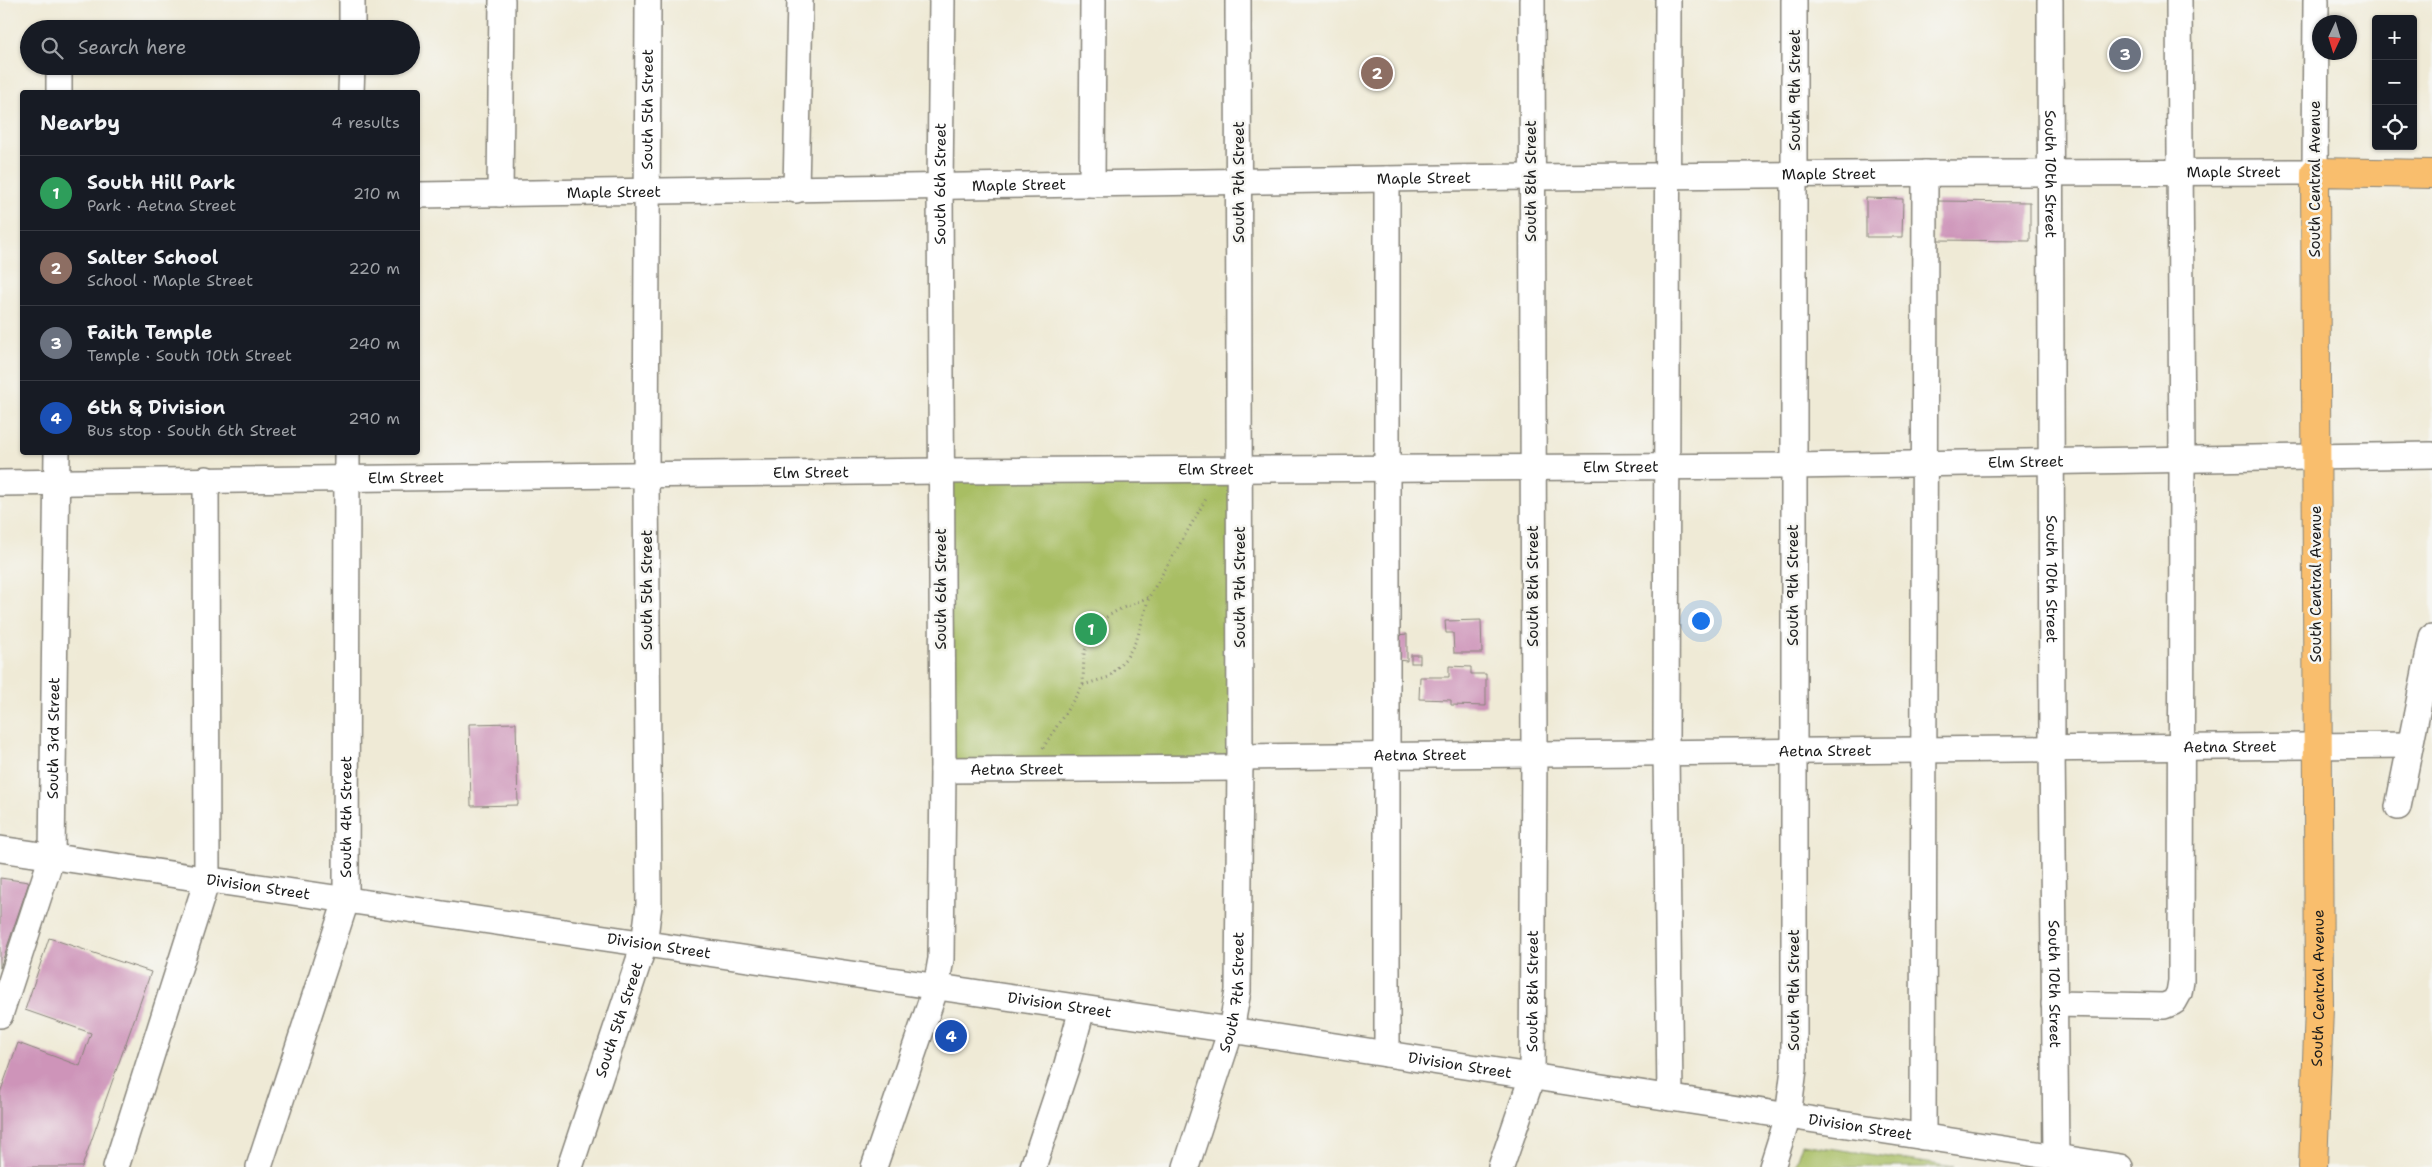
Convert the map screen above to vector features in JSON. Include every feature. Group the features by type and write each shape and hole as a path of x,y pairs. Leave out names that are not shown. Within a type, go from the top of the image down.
{"main road":[{"name":"Maple Street","path":"2315,172 2432,174"},
{"name":"South Central Avenue","path":"2313,1167 2319,1008 2315,172"}],"street":[{"path":"352,0 352,20"},
{"path":"500,194 502,0"},
{"name":"South 5th Street","path":"570,1167 644,945 649,891 646,476 648,0"},
{"path":"796,190 800,0"},
{"name":"South 6th Street","path":"874,1167 936,987 941,942 943,770 940,471 942,0"},
{"path":"1092,184 1093,0"},
{"name":"South 7th Street","path":"1186,1167 1231,1030 1237,1006 1239,974 1240,471 1238,0"},
{"name":"South 8th Street","path":"1501,1167 1532,1077 1534,753 1532,0"},
{"path":"1668,0 1666,751 1670,1098"},
{"name":"South 9th Street","path":"1772,1167 1788,1117 1794,1070 1794,0"},
{"name":"South 10th Street","path":"2050,0 2052,748 2056,1157"},
{"path":"2054,1004 2158,1007 2174,1002 2179,993 2181,971 2182,460 2178,0"},
{"name":"South Central Avenue","path":"2315,172 2316,0"},
{"path":"59,75 59,90"},
{"path":"352,75 352,90"},
{"name":"Maple Street","path":"420,195 646,193 1531,176 2050,171 2315,172"},
{"path":"1923,1137 1924,173"},
{"path":"1387,179 1387,1054"},
{"name":"South 3rd Street","path":"0,1015 52,856 57,455"},
{"name":"South 4th Street","path":"259,1167 346,901 348,455"},
{"name":"Elm Street","path":"0,482 646,476 940,471 1240,471 1793,466 2432,455"},
{"path":"116,1167 207,880 206,479"},
{"path":"2398,808 2432,637"},
{"name":"Aetna Street","path":"943,770 1240,762 1386,754 2318,744 2409,745"},
{"name":"Division Street","path":"0,849 1231,1030 2120,1167"},
{"path":"1033,1167 1066,1068 1082,1009"}],"path":[{"path":"1083,685 1108,677 1127,657 1137,639 1149,597 1206,499"},
{"path":"1030,768 1083,685 1084,652 1100,622 1118,610 1149,597"}],"green space":[{"path":"940,471 1240,471 1240,768 943,770"},
{"path":"1802,1144 1954,1167 1794,1167"}],"building":[{"path":"1866,198 1903,199 1902,237 1866,237"},
{"path":"1937,201 2030,202 2030,241 1937,240"},
{"path":"1481,620 1482,653 1454,653 1453,633 1446,633 1445,621"},
{"path":"1407,634 1407,661 1397,660 1397,635"},
{"path":"1411,655 1420,655 1420,663 1411,663"},
{"path":"1449,666 1471,667 1471,674 1486,674 1486,706 1451,705 1451,700 1419,699 1420,677 1449,677"},
{"path":"516,723 518,805 471,806 469,724"},
{"path":"0,878 29,882 0,968"},
{"path":"49,938 151,972 82,1167 0,1167 0,1093 18,1043 80,1066 91,1033 25,1010"}],"place":[{"name":"Faith Temple","path":"2125,54"},
{"name":"Salter School","path":"1377,73"},
{"name":"South Hill Park","path":"1091,629"},
{"name":"6th & Division","path":"951,1036"}]}
